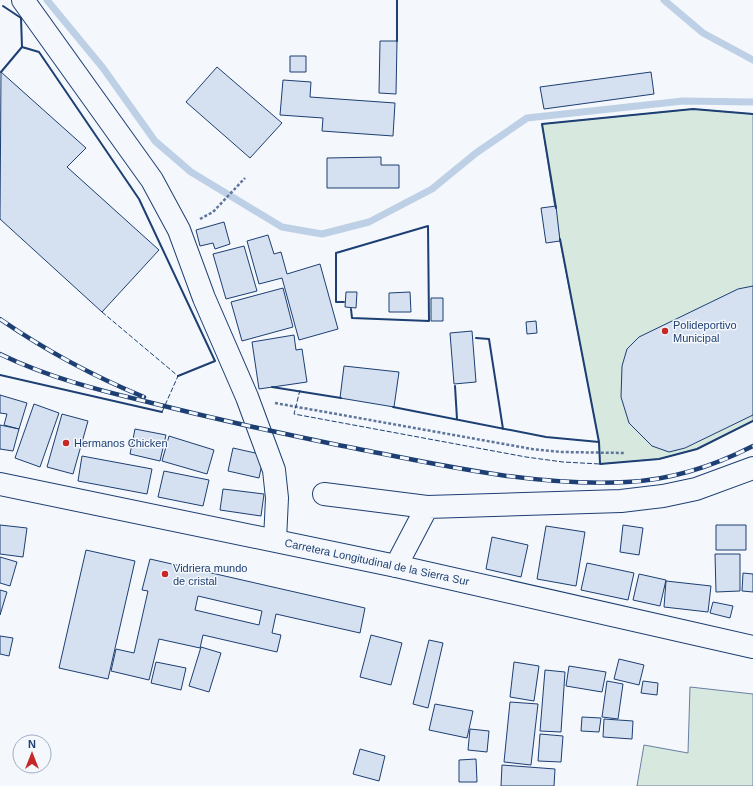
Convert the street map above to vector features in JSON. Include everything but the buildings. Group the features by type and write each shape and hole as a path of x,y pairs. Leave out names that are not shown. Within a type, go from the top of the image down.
{"main road":[{"path":"23,0 152,180 179,230 204,298 247,397 274,470 277,498 275,540"},
{"path":"324,494 427,507 621,501 663,496 696,489 753,468"},
{"name":"Carretera Longitudinal de la Sierra Sur","path":"0,484 396,566 753,647"},
{"path":"396,566 427,507"}],"path":[{"path":"213,212 246,178"},
{"path":"247,397 296,408 532,449 562,452 624,453"}],"shaded area":[{"name":"Polideportivo Municipal","path":"693,109 753,114 753,421 697,449 659,459 600,464 599,442 560,241 542,124"},
{"path":"690,687 753,694 753,786 637,786 644,745 688,753"}],"waterway":[{"path":"47,0 103,68 155,141 191,172 282,227 322,234 369,222 432,189 476,153 527,118 683,101 753,102"},
{"path":"664,0 703,33 753,60"}],"railway":[{"path":"0,319 70,362 144,397"},
{"path":"0,354 36,370 73,382 110,393 195,414 409,459 518,477 591,483 643,481 692,471 723,460 753,446"}],"fence":[{"path":"102,312 178,376 162,412"},
{"path":"300,390 294,414 526,457 563,462 600,464"}],"wall":[{"path":"397,0 397,41"},
{"path":"1,72 22,47 21,18 3,6"},
{"path":"22,47 39,52 139,199 215,361 178,376"},
{"path":"556,208 542,124 693,109 753,114"},
{"path":"344,302 336,302 336,253 428,226 429,321 352,318 351,309"},
{"path":"560,239 599,442 600,464 659,459 697,449 753,421"},
{"path":"476,338 489,339 503,429"},
{"path":"0,375 162,412"},
{"path":"455,386 457,419"},
{"path":"272,387 341,398"},
{"path":"393,407 546,437 599,442"}],"place":[{"name":"Polideportivo Municipal","path":"665,331"},
{"name":"Hermanos Chicken","path":"66,443"},
{"name":"Vidriera mundo de cristal","path":"165,574"}]}
